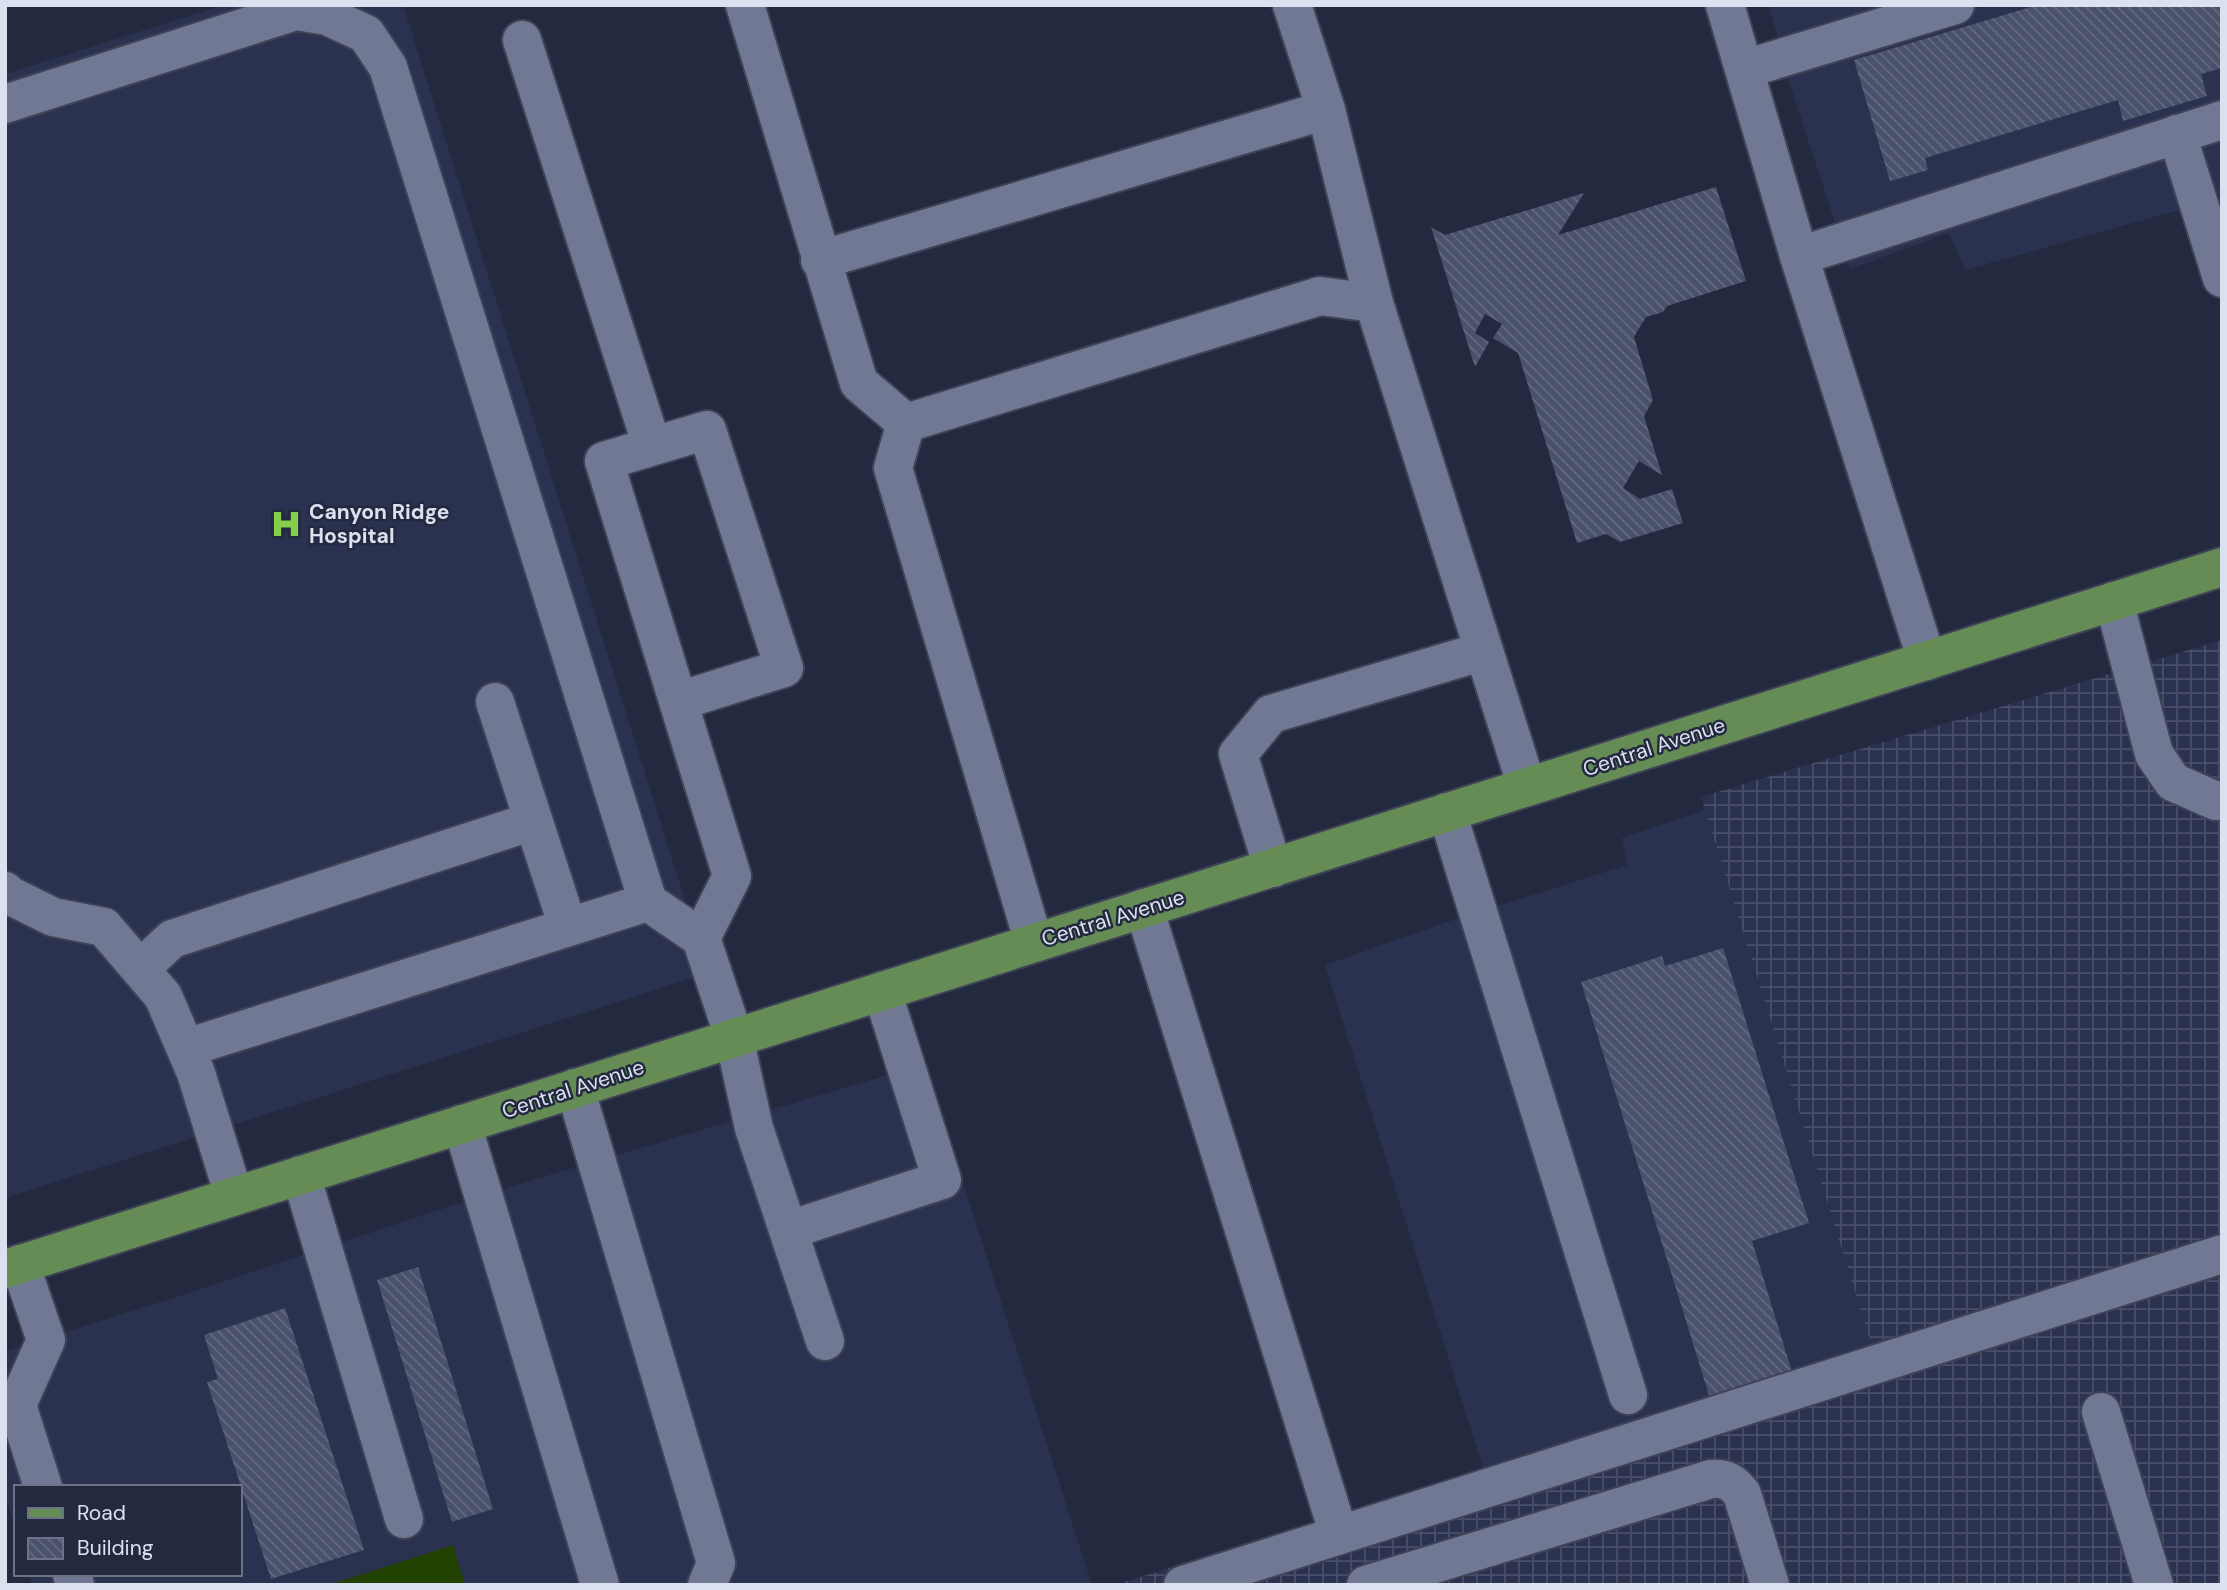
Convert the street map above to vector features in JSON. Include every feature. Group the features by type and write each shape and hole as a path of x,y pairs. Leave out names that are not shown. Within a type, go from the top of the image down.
{"main road":[{"name":"Central Avenue","path":"13,1266 2222,568"}],"lane":[{"path":"745,5 859,383 906,423"},
{"path":"1292,5 1325,110 1374,303 1527,787"},
{"path":"1725,5 1799,256 1927,661"},
{"path":"1745,69 1955,5"},
{"path":"5,104 296,11 327,16 366,34 388,67 648,902 701,938 734,1037 754,1128 825,1341"},
{"path":"522,40 652,446"},
{"path":"820,260 1325,110"},
{"path":"1799,256 2222,120"},
{"path":"2177,134 2215,235 2222,278"},
{"path":"906,423 1321,296 1374,303"},
{"path":"906,423 893,468 1034,943"},
{"path":"679,701 784,668 707,430 604,461 732,876 701,938"},
{"path":"2114,601 2154,754 2173,782 2216,801 2222,800"},
{"path":"1273,868 1238,754 1271,713 1484,651"},
{"path":"495,702 568,927"},
{"path":"1447,812 1628,1395"},
{"path":"140,969 172,939 533,821"},
{"path":"5,891 54,917 104,927 163,996 196,1073 234,1196"},
{"path":"186,1048 648,902"},
{"path":"1144,908 1339,1535"},
{"path":"789,1230 942,1180 882,991"},
{"path":"575,1088 716,1563 707,1585"},
{"path":"462,1124 600,1585"},
{"path":"301,1175 404,1519"},
{"path":"1183,1585 2222,1254"},
{"path":"13,1266 46,1340 17,1405 42,1485"},
{"path":"2101,1412 2154,1585"},
{"path":"1366,1585 1704,1481 1722,1478 1735,1484 1742,1494 1770,1585"}],"shaded area":[{"name":"Canyon Ridge Hospital","path":"224,5 403,5 708,973 5,1198 5,74"},
{"path":"1768,5 1891,5 1779,42"},
{"path":"1989,5 2222,5 2222,198 1965,270 1949,233 1850,269 1785,69"},
{"path":"2222,640 2222,1585 1115,1585 1872,1346 1701,797"},
{"path":"1705,810 1872,1345 1483,1468 1325,965 1444,923 1627,865 1622,838"},
{"path":"925,1064 1092,1585 32,1585 29,1576 242,1576 242,1485 14,1485 14,1523 5,1494 5,1351 499,1190"}],"green space":[{"path":"453,1545 465,1585 329,1585"}],"building":[{"path":"2037,5 2222,5 2222,68 2201,74 2207,96 2123,121 2118,100 1925,158 1928,170 1890,181 1854,60"},
{"path":"1716,187 1746,281 1667,306 1663,312 1646,317 1634,337 1653,400 1644,416 1662,475 1639,461 1623,488 1640,499 1672,489 1683,523 1620,542 1606,534 1577,543 1518,353 1493,338 1502,324 1485,314 1475,333 1489,342 1475,367 1431,227 1445,235 1584,193 1558,235"},
{"path":"1723,948 1809,1223 1752,1241 1795,1382 1713,1408 1581,982 1662,956 1665,966"},
{"path":"418,1267 493,1509 452,1522 377,1280"},
{"path":"285,1308 364,1550 271,1579 207,1382 218,1379 204,1335"}],"place":[{"name":"Canyon Ridge Hospital","path":"286,524"}]}
